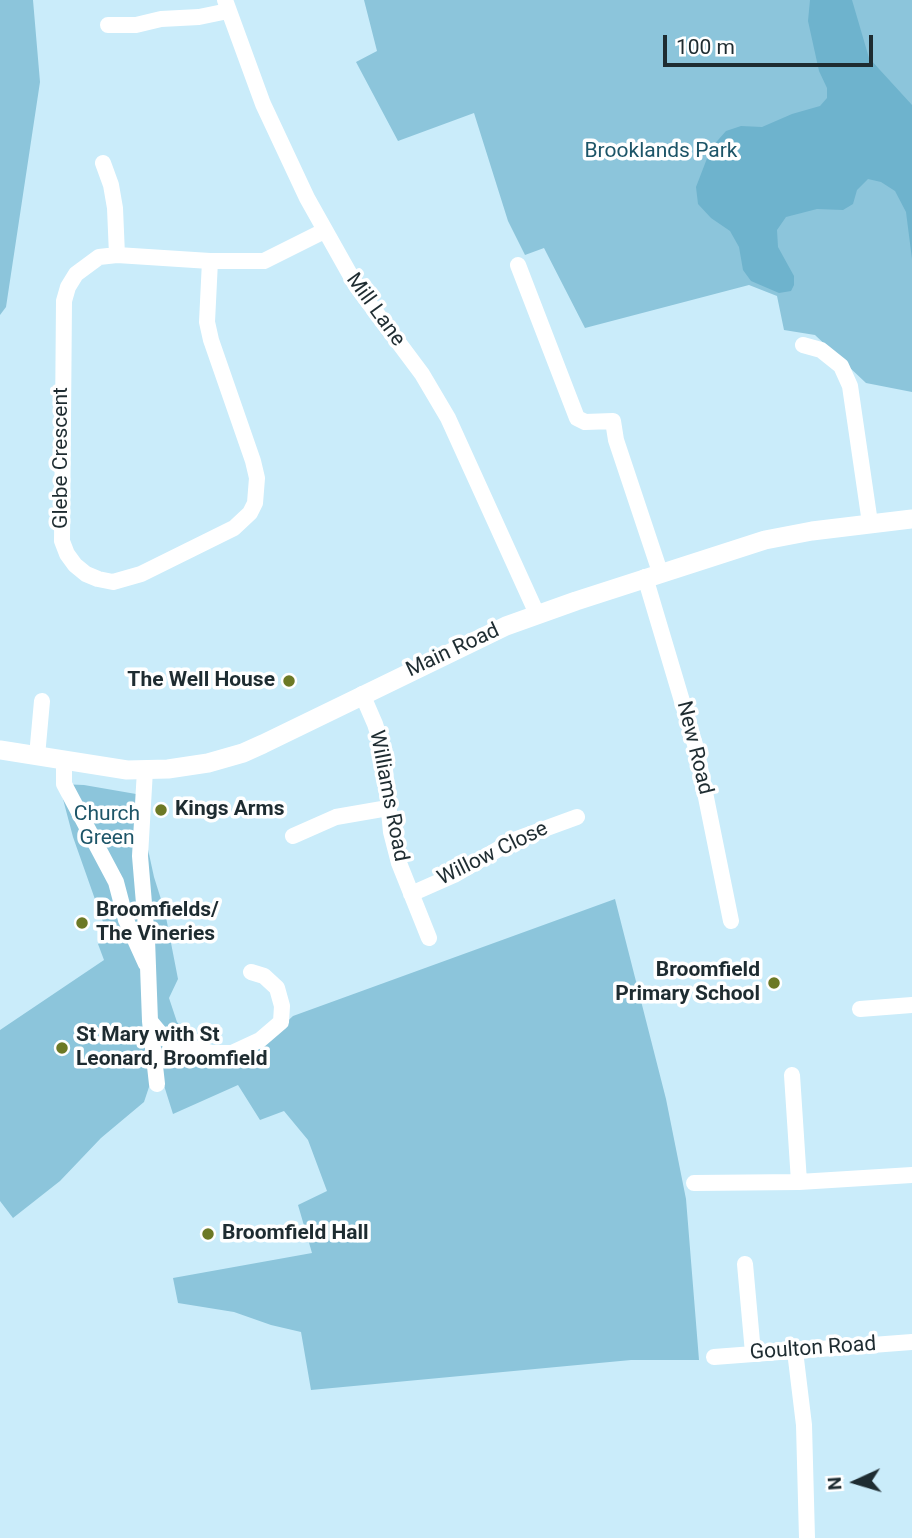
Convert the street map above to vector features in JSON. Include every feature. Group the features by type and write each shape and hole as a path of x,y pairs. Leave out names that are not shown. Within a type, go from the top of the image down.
{"main road":[{"name":"Main Road","path":"0,750 110,769 145,770 208,764 235,756 461,646 537,614 765,540 912,519"}],"street":[{"path":"108,25 136,25 161,19 199,17 226,5"},
{"name":"Mill Lane","path":"226,5 274,128 324,231 357,287 437,399 479,482 537,614"},
{"path":"103,163 115,208 117,255"},
{"name":"Glebe Crescent","path":"210,261 207,323 253,461 257,478 255,503 250,513 234,528 141,574 113,582 98,579 75,565 62,541 64,301 76,274 99,257 117,255 210,261 264,261 324,231"},
{"name":"New Road","path":"518,265 577,418 585,422 613,421 696,748 731,921"},
{"path":"803,345 821,350 841,366 850,386 870,523"},
{"name":"Williams Road","path":"362,694 383,748 388,808 399,863 429,938"},
{"path":"37,756 42,701"},
{"path":"64,761 64,784 116,882 126,920 147,967"},
{"path":"145,770 140,838 150,1021 157,1084"},
{"path":"293,836 336,817 388,808"},
{"name":"Willow Close","path":"411,894 454,875 514,840 577,817"},
{"path":"116,882 125,885 131,881 140,838"},
{"path":"150,1021 165,1039 211,1053 232,1053 260,1040 281,1021 282,1006 277,988 264,976 251,972"},
{"path":"860,1009 912,1005"},
{"path":"792,1075 799,1182"},
{"path":"694,1183 799,1182 912,1175"},
{"path":"744,1264 753,1353"},
{"name":"Goulton Road","path":"713,1357 912,1342"},
{"path":"795,1351 804,1425 807,1538"}],"green space":[{"path":"0,0 33,0 40,82 6,307 0,315"},
{"name":"Brooklands Park","path":"364,0 912,0 912,392 866,383 815,335 784,330 777,296 749,285 585,328 544,248 525,255 508,221 474,113 398,141 356,62 377,51"},
{"name":"Church Green","path":"59,784 84,785 136,794 154,877 165,912 178,979 169,998 177,1022 203,1056 216,1062 266,1041 293,1016 615,899 666,1099 686,1199 699,1360 631,1360 311,1390 301,1332 234,1312 178,1303 173,1278 312,1253 298,1205 327,1191 308,1140 284,1111 260,1120 238,1085 173,1114 161,1076 151,1081 144,1102 101,1138 60,1181 13,1218 0,1201 0,1030 104,960 98,944 109,939 73,837"}],"shaded area":[{"path":"810,0 852,0 869,58 912,105 912,259 906,212 895,191 881,182 868,179 857,190 853,204 843,210 817,209 786,217 777,230 778,247 794,276 794,285 791,291 779,293 751,281 743,270 739,247 730,231 711,218 698,204 696,187 711,148 726,131 741,126 762,127 820,106 827,98 827,88 819,71 808,21"}],"place":[{"name":"The Well House","path":"289,681"},
{"name":"Kings Arms","path":"161,810"},
{"name":"Broomfields/ The Vineries","path":"82,923"},
{"name":"Broomfield Primary School","path":"774,983"},
{"name":"St Mary with St Leonard, Broomfield","path":"62,1048"},
{"name":"Broomfield Hall","path":"208,1234"}]}
